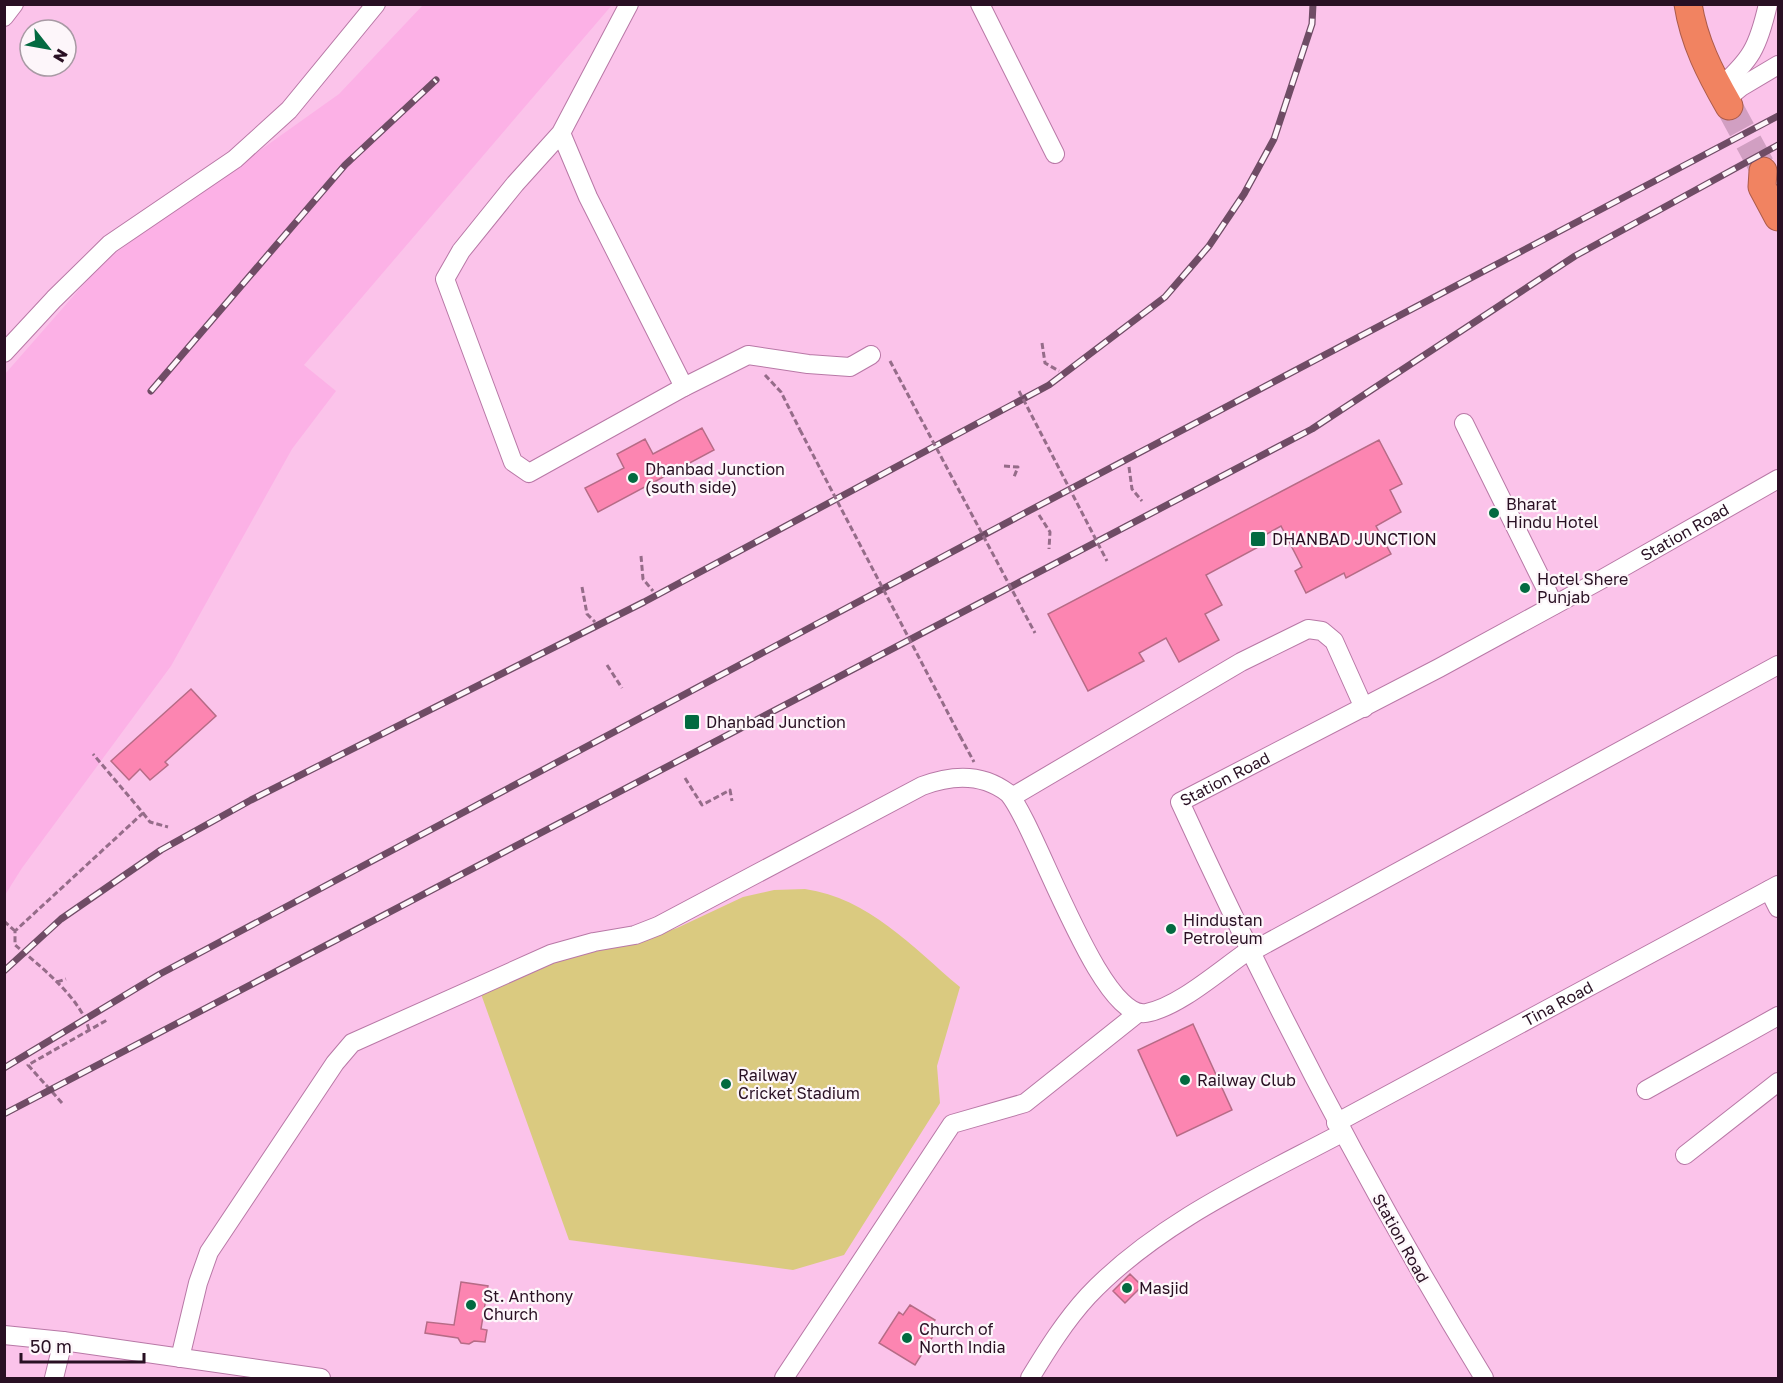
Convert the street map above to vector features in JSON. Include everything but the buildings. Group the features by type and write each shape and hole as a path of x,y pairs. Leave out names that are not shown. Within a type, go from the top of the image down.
{"highway":[{"path":"1701,4 1690,17 1724,99"},
{"path":"1768,174 1762,187 1779,217"}],"street":[{"path":"4,16 14,4"},
{"path":"4,353 54,299 110,244 236,159 289,110 376,4"},
{"path":"629,4 561,134 515,184 461,251 445,279 513,462 529,473 684,387 748,355 808,364 850,367 871,356"},
{"path":"980,4 1055,153"},
{"path":"1724,99 1749,60 1762,33 1768,4"},
{"path":"1724,99 1779,65"},
{"path":"561,134 588,197 684,387"},
{"path":"1464,423 1554,605"},
{"name":"Station Road","path":"1484,1378 1432,1293 1339,1128 1248,952 1179,802 1365,708 1779,478"},
{"path":"1012,797 1241,662 1308,629 1323,630 1334,641 1365,708"},
{"path":"180,1358 198,1283 217,1239 335,1063 361,1038 551,954 594,942 634,935 658,926 922,786 942,779 971,777 1001,787 1012,797 1089,955 1117,999 1138,1013 1147,1013 1176,1001 1248,952 1779,665"},
{"path":"1774,887 1779,908"},
{"name":"Tina Road","path":"1030,1378 1074,1312 1108,1277 1215,1202 1339,1128 1774,887"},
{"path":"784,1378 952,1124 1025,1103 1138,1013"},
{"path":"1646,1090 1779,1016"},
{"path":"1685,1155 1779,1082"},
{"path":"4,1335 63,1341 321,1378"},
{"path":"54,1378 63,1341"}],"path":[{"path":"1042,342 1045,363 1059,371"},
{"path":"890,361 1035,633"},
{"path":"781,392 978,769"},
{"path":"1019,392 1107,561"},
{"path":"1004,466 1018,467 1014,477"},
{"path":"1130,467 1132,489 1142,501"},
{"path":"1039,515 1050,532 1049,549"},
{"path":"641,556 643,579 653,591"},
{"path":"582,587 587,614 595,622"},
{"path":"607,665 622,688"},
{"path":"93,754 150,822 168,827"},
{"path":"685,778 702,805 730,790 732,801"},
{"path":"89,1030 86,1018 57,982 15,945 15,931 143,813"},
{"path":"4,921 15,931"},
{"path":"57,982 66,979"},
{"path":"62,1103 28,1065 107,1020"}],"shaded area":[{"path":"423,5 612,5 304,365 336,391 292,449 171,666 22,868 5,895 5,374 104,261 339,94"},
{"name":"Railway Cricket Stadium","path":"805,889 828,894 870,913 907,941 960,987 937,1066 940,1103 844,1255 793,1270 569,1240 481,994 575,954 632,943 677,928 743,897 774,890"}],"tunnel":[{"path":"1729,106 1761,165"}],"railway":[{"path":"4,971 61,919 161,850 251,800 644,602 1049,385 1165,297 1209,246 1244,194 1274,139 1312,24 1313,4"},
{"path":"151,391 345,165 436,80"},
{"path":"4,1068 160,974 1023,514 1778,116"},
{"path":"4,1114 1312,429 1575,256 1778,145"}],"place":[{"name":"Dhanbad Junction (south side)","path":"633,478"},
{"name":"Bharat Hindu Hotel","path":"1494,513"},
{"name":"DHANBAD JUNCTION","path":"1258,539"},
{"name":"Hotel Shere Punjab","path":"1525,588"},
{"name":"Dhanbad Junction","path":"692,722"},
{"name":"Hindustan Petroleum","path":"1171,929"},
{"name":"Railway Club","path":"1185,1080"},
{"name":"Railway Cricket Stadium","path":"726,1084"},
{"name":"Masjid","path":"1127,1288"},
{"name":"St. Anthony Church","path":"471,1305"},
{"name":"Church of North India","path":"907,1338"}]}
